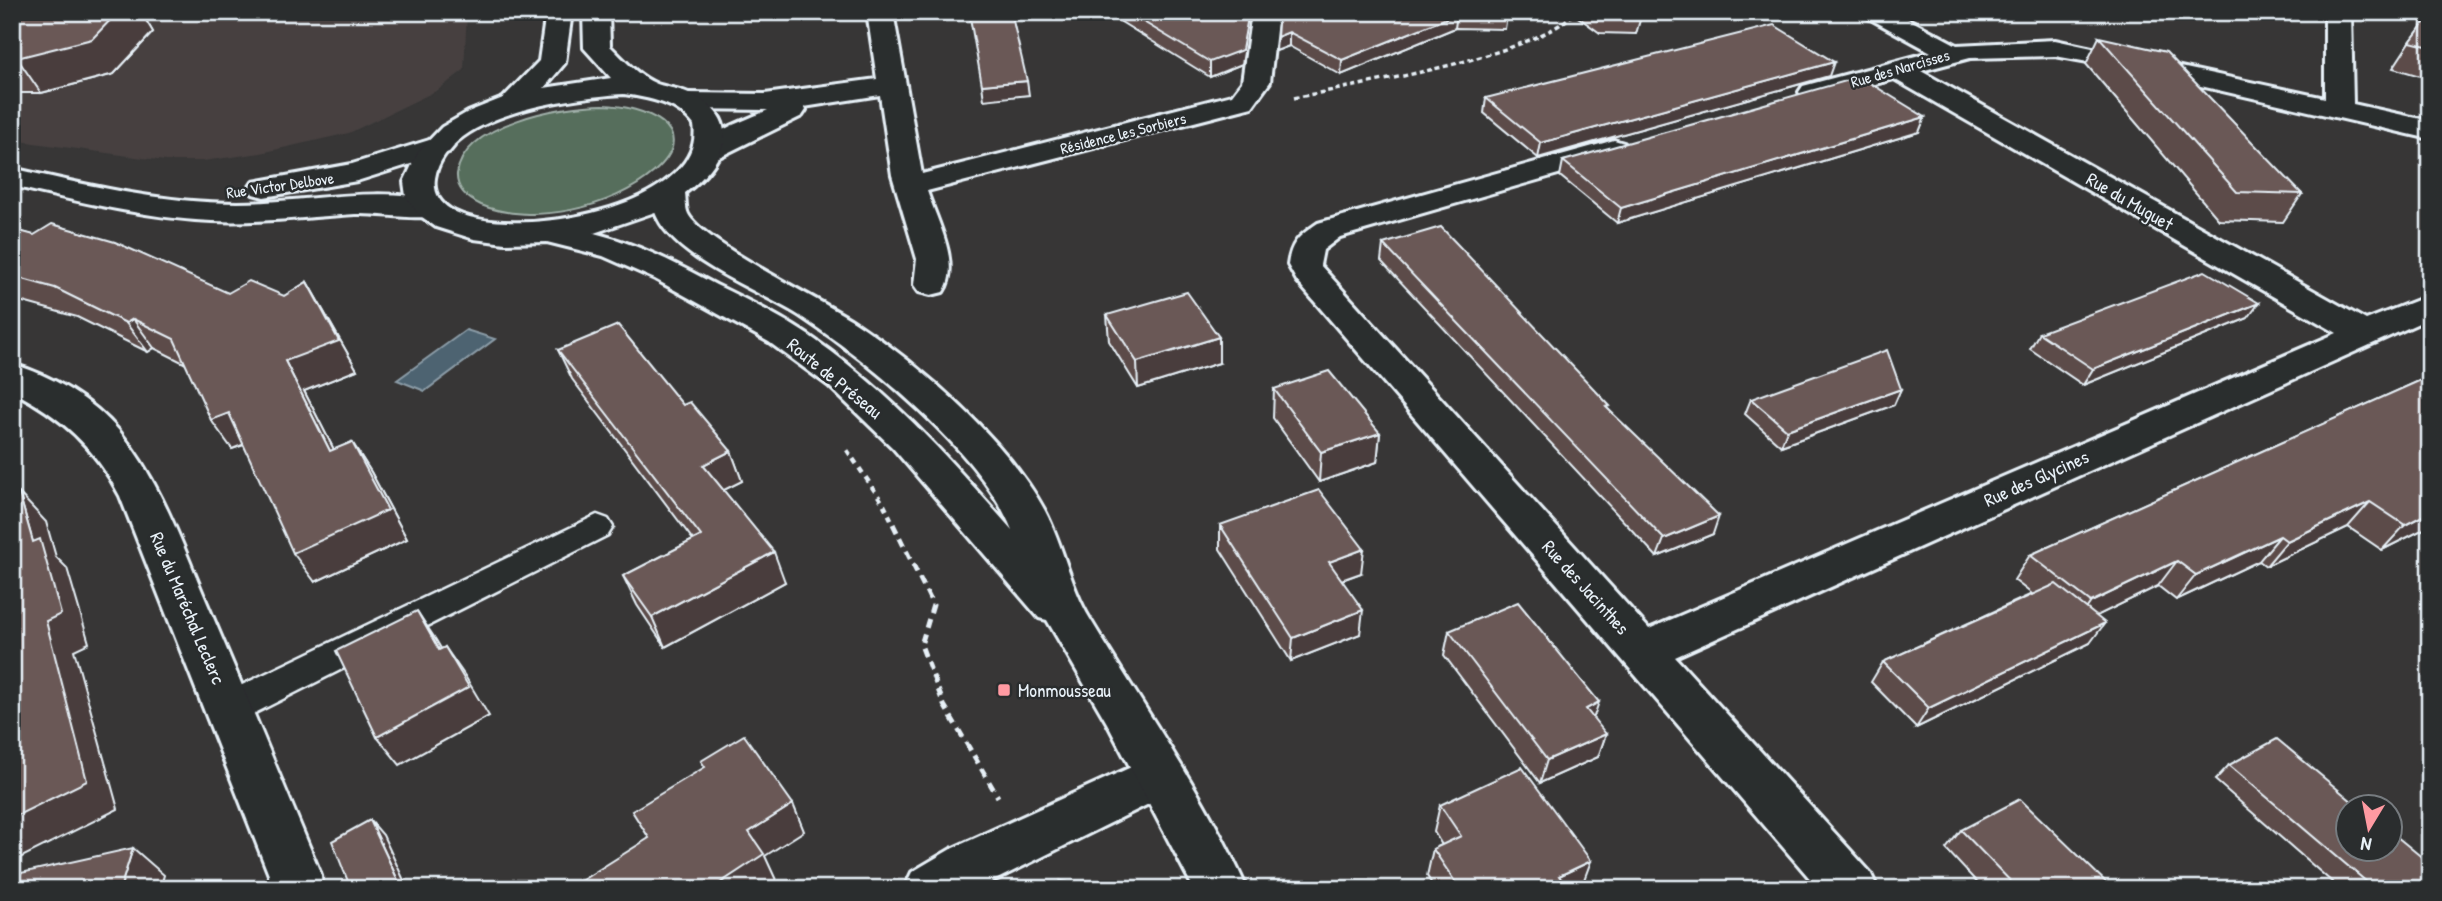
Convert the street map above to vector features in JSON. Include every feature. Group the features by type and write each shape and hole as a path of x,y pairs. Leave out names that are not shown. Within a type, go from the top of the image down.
{"street":[{"path":"513,104 552,63 559,12"},
{"path":"596,12 597,48 622,74 646,89 688,102 751,104 833,96 893,84"},
{"path":"880,12 911,186 931,246 934,271 931,285"},
{"name":"Résidence les Sorbiers","path":"911,186 1242,101 1253,90 1265,12"},
{"path":"1877,12 1952,53"},
{"path":"2338,12 2339,109"},
{"name":"Rue des Narcisses","path":"1789,99 1952,53 2007,47 2078,51 2430,130"},
{"name":"Rue du Muguet","path":"1896,69 2363,333"},
{"path":"646,89 576,89 513,104 471,122 439,146 425,165 420,178 421,197 429,208 450,222 470,228 507,233 535,233 609,219 670,190 693,172 707,154 756,125 833,96"},
{"path":"688,102 700,110 710,127 711,140 707,154"},
{"name":"Rue des Jacinthes","path":"1641,141 1329,230 1307,246 1304,255 1309,274 1852,889"},
{"name":"Rue Victor Delbove","path":"116,198 206,194 296,184 383,166 439,146"},
{"name":"Rue Victor Delbove","path":"12,177 164,207 212,212 282,211 377,203 429,208"},
{"name":"Route de Préseau","path":"670,190 671,214 696,243 841,328 906,379 971,440 1012,490 1026,514 1069,622 1160,775 1220,889"},
{"name":"Route de Préseau","path":"535,233 574,237 616,248 756,319 808,352 901,433 1069,622"},
{"name":"Rue des Glycines","path":"1643,651 2430,305"},
{"name":"Rue du Maréchal Leclerc","path":"12,376 69,408 102,436 115,453 148,511 230,708 295,875 296,889"},
{"path":"930,889 969,866 1160,775"}],"lane":[{"path":"230,708 597,527"}],"path":[{"path":"1214,110 1311,95 1501,52 1563,26 1575,12"},
{"path":"839,442 857,461 883,503 933,606 921,645 944,705 1023,841 1051,880 1099,889"}],"shaded area":[{"path":"12,12 467,12 464,70 438,90 349,133 261,153 203,161 165,161 12,140"}],"green space":[{"path":"603,105 619,106 650,115 662,122 670,132 673,143 668,157 637,185 595,204 571,210 524,214 481,205 467,197 461,189 457,174 463,156 477,142 496,130 541,113"}],"water":[{"path":"466,330 495,339 425,391 397,380"}],"building":[{"path":"12,12 118,12 92,39 12,58"},
{"path":"969,12 1011,12 1027,81 982,85"},
{"path":"1127,12 1249,12 1242,50 1210,62"},
{"path":"1279,12 1507,12 1507,16 1457,14 1342,60 1289,32 1277,37"},
{"path":"1594,12 1637,12 1640,20 1603,19"},
{"path":"2430,15 2430,47 2410,42"},
{"path":"1774,25 1834,62 1541,143 1486,98"},
{"path":"2099,37 2166,52 2302,194 2237,192"},
{"path":"1860,77 1925,117 1621,208 1563,161"},
{"path":"52,224 115,242 228,293 249,281 284,296 307,282 339,341 285,361 330,451 352,442 388,510 293,553 229,413 211,420 174,339 133,319 126,323 55,288 12,276 12,229 34,235"},
{"path":"1441,227 1610,406 1606,407 1719,516 1664,539 1383,244"},
{"path":"2205,271 2259,303 2093,369 2039,333"},
{"path":"1187,292 1219,337 1137,362 1107,315"},
{"path":"618,325 683,405 690,402 731,451 703,465 774,552 652,617 623,576 701,536 558,350"},
{"path":"1887,350 1901,389 1787,430 1751,399"},
{"path":"1329,371 1380,433 1321,452 1274,389"},
{"path":"2430,376 2430,512 2405,525 2370,502 2287,541 2280,536 2196,575 2177,561 2091,602 2030,555"},
{"path":"1319,490 1364,549 1329,562 1363,610 1293,638 1220,525"},
{"path":"19,493 33,542 40,539 61,614 46,621 87,781 12,818 12,495"},
{"path":"2056,584 2105,623 1929,708 1883,662"},
{"path":"1518,602 1599,702 1586,709 1606,734 1547,760 1449,631"},
{"path":"417,611 439,650 445,647 469,687 377,737 336,651"},
{"path":"744,735 793,804 749,832 764,854 711,889 568,889 649,838 632,811 705,767 701,761"},
{"path":"2277,739 2341,792 2334,792 2334,854 2229,765"},
{"path":"1522,767 1591,861 1559,876 1569,889 1460,889 1433,849 1461,836 1440,805"},
{"path":"2020,799 2113,889 2018,889 1961,830"},
{"path":"370,820 402,889 351,889 332,841"},
{"path":"2404,843 2430,864 2430,889 2375,889 2343,862 2404,862"},
{"path":"133,848 120,889 12,889 12,875"}],"place":[{"name":"Monmousseau","path":"1004,690"}]}
